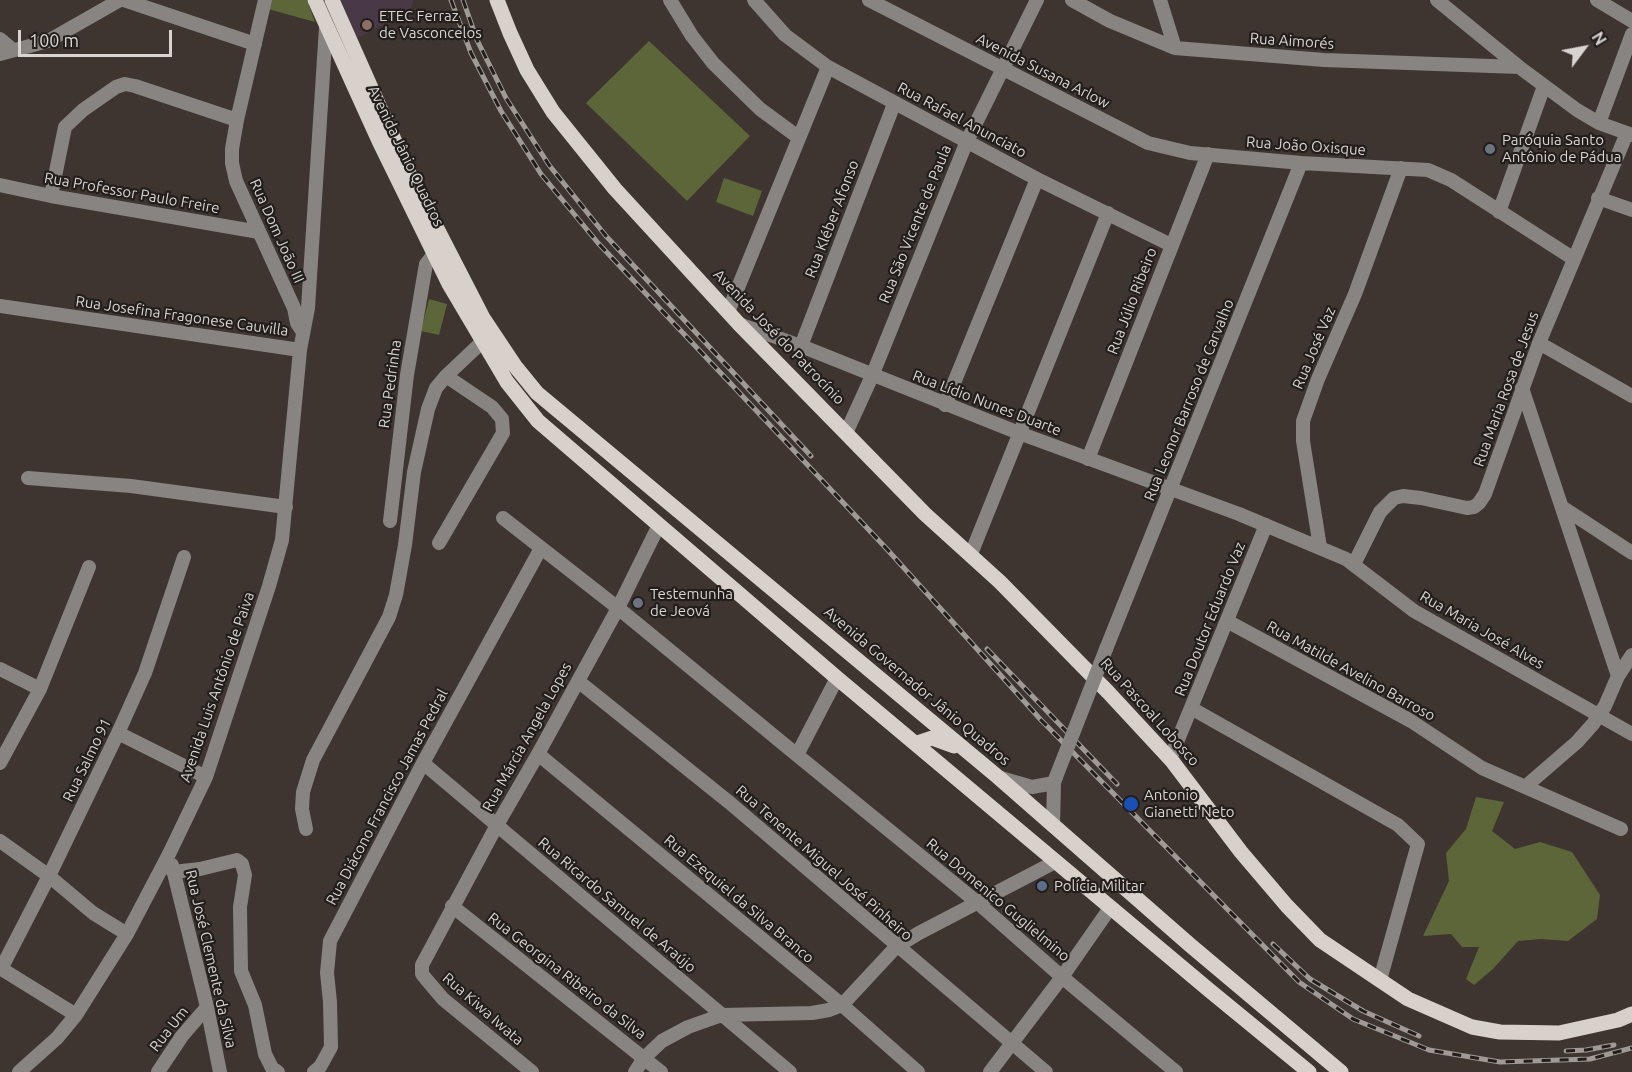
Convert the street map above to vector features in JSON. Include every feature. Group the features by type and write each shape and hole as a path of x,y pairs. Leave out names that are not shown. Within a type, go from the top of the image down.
{"main road":[{"name":"Avenida Jânio Quadros","path":"315,0 434,254 477,320"},
{"name":"Avenida Jânio Quadros","path":"332,0 477,320"},
{"name":"Avenida José do Patrocínio","path":"501,1 510,33 527,70 553,112 615,189 739,324 926,514 971,554 1081,664"},
{"path":"477,320 482,342 537,421 1055,862 1310,1072"},
{"name":"Avenida Governador Jânio Quadros","path":"477,320 537,393 998,777 1080,850 1341,1072"},
{"path":"525,406 537,393"},
{"path":"823,666 831,662 834,657 835,642"},
{"name":"Rua Pascoal Lobosco","path":"1081,664 1170,759 1241,852 1295,915 1320,940 1408,999 1452,1020 1472,1027 1500,1032 1559,1033 1618,1020 1632,1014"},
{"path":"842,682 859,668 865,667"},
{"path":"917,744 932,738 965,750"},
{"path":"995,810 1039,837 1045,835 1053,826"},
{"path":"1055,862 1080,850"}],"street":[{"path":"0,39 7,52 48,41 122,0 255,44"},
{"name":"Rua Dom João III","path":"265,0 237,120 232,163 236,181 294,308 297,323 303,332"},
{"path":"670,0 692,36 713,63 760,109 798,137"},
{"name":"Rua Rafael Anunciato","path":"754,0 785,35 828,67 1037,179 1171,245"},
{"name":"Avenida Susana Arlow","path":"869,0 1148,143 1165,149 1208,154"},
{"name":"Rua São Vicente de Paula","path":"846,433 872,376 967,141 1037,0"},
{"name":"Rua Aimorés","path":"1072,0 1110,21 1175,48 1324,60 1520,67"},
{"path":"1160,0 1175,48"},
{"path":"1437,0 1449,6 1520,67 1577,111 1599,123 1629,134"},
{"path":"1597,0 1632,21"},
{"name":"Avenida Luis Antônio de Paiva","path":"19,1072 57,1038 76,1015 127,934 169,855 206,777 269,586 282,540 300,350 308,308 326,27"},
{"path":"1599,123 1632,34"},
{"path":"728,312 828,67"},
{"path":"51,196 65,127 83,110 116,87 125,84 135,86 237,120"},
{"path":"1499,212 1544,86"},
{"name":"Rua Kléber Afonso","path":"797,344 894,104"},
{"name":"Rua Maria Rosa de Jesus","path":"1354,564 1380,512 1394,498 1402,496 1421,498 1467,508 1474,507 1485,494 1539,343 1598,198 1629,134"},
{"name":"Rua João Oxisque","path":"1208,154 1301,163 1428,170 1451,180 1574,259"},
{"name":"Rua Júlio Ribeiro","path":"1088,459 1208,154"},
{"name":"Rua Leonor Barroso de Carvalho","path":"1055,780 1301,163"},
{"name":"Rua José Vaz","path":"1320,547 1303,441 1303,421 1318,379 1355,294 1401,168"},
{"path":"945,405 1037,179"},
{"name":"Rua Professor Paulo Freire","path":"0,185 259,232"},
{"path":"1598,198 1632,210"},
{"path":"971,554 1108,213"},
{"name":"Rua Pedrinha","path":"390,521 407,375 426,264 434,254"},
{"name":"Rua Josefina Fragonese Cauvilla","path":"0,306 300,350"},
{"name":"Rua Lídio Nunes Duarte","path":"739,324 797,344 945,405 1266,525"},
{"path":"306,829 302,809 303,792 313,760 388,617 396,595 414,472 428,409 436,388 482,342"},
{"path":"1539,343 1632,396"},
{"path":"771,354 797,344"},
{"path":"439,543 503,433 502,419 492,407 446,376"},
{"path":"1522,388 1618,676"},
{"path":"28,478 131,486 286,507"},
{"path":"1562,507 1632,553"},
{"name":"Rua Domenico Guglielmino","path":"503,518 618,608 797,754 978,903 1176,1072"},
{"name":"Rua Márcia Angela Lopes","path":"422,965 496,825 538,754 618,608 659,525"},
{"name":"Rua Maria José Alves","path":"1266,525 1354,564 1413,611 1632,734"},
{"name":"Rua Doutor Eduardo Vaz","path":"1170,759 1266,525"},
{"name":"Rua Diácono Francisco Jamas Pedral","path":"314,1072 320,1067 331,1047 327,973 330,940 423,763 541,548"},
{"name":"Rua Salmo 91","path":"1,968 49,876 145,673 184,557"},
{"path":"0,764 40,689 89,567"},
{"name":"Rua Matilde Avelino Barroso","path":"1227,621 1411,721 1482,768 1621,829"},
{"path":"1525,787 1576,742 1599,715 1618,676 1632,655"},
{"path":"0,669 40,689"},
{"name":"Rua Tenente Miguel José Pinheiro","path":"578,681 730,804 1046,1072"},
{"path":"797,754 842,682"},
{"path":"1191,708 1398,825 1418,844 1380,980"},
{"path":"118,733 206,777"},
{"name":"Rua Ezequiel da Silva Branco","path":"538,754 842,1005 918,1072"},
{"name":"Rua Ricardo Samuel de Araújo","path":"423,763 790,1072"},
{"path":"998,777 1032,788 1055,780 1053,826"},
{"path":"0,841 49,876 93,913 127,934"},
{"name":"Rua José Clemente da Silva","path":"169,855 207,1007 220,1072"},
{"path":"173,872 200,869 237,860 244,868 240,907 241,971 255,1005 265,1054 272,1068 278,1072"},
{"path":"635,1072 644,1058 662,1041 688,1027 722,1015 812,1013 842,1005 896,947 1055,862"},
{"name":"Rua Georgina Ribeiro da Silva","path":"452,906 661,1072"},
{"path":"990,1072 1062,977 1110,908"},
{"name":"Rua Kiwa Iwata","path":"422,965 422,974 443,999 532,1072"},
{"path":"1,968 76,1015"},
{"name":"Rua Um","path":"158,1072 182,1036 207,1007"}],"shaded area":[{"name":"ETEC Ferraz de Vasconcelos","path":"341,0 414,0 409,12 357,38"}],"green space":[{"path":"270,0 307,0 315,22 268,9"},
{"path":"649,41 750,136 687,201 586,103"},
{"path":"724,178 762,191 753,216 716,202"},
{"path":"429,299 447,304 439,335 421,331"},
{"path":"1476,797 1504,802 1492,831 1515,849 1540,842 1572,852 1600,895 1597,919 1568,941 1541,939 1518,941 1493,969 1474,985 1466,979 1479,947 1462,947 1451,934 1423,936 1449,881 1446,853 1466,829"}],"railway":[{"path":"451,0 471,53 501,111 541,174 598,243 885,547 1041,720 1299,982 1353,1019 1429,1050 1500,1062 1590,1059 1632,1048"},
{"path":"463,0 477,40 506,98 549,165 606,236 811,456"},
{"path":"987,649 1117,784"},
{"path":"1273,944 1310,979 1363,1011 1419,1036"},
{"path":"1566,1051 1614,1045"}],"place":[{"name":"ETEC Ferraz de Vasconcelos","path":"367,25"},
{"name":"Paróquia Santo Antônio de Pádua","path":"1490,149"},
{"name":"Testemunha de Jeová","path":"638,603"},
{"name":"Antonio Gianetti Neto","path":"1131,804"},
{"name":"Polícia Militar","path":"1042,886"}]}
